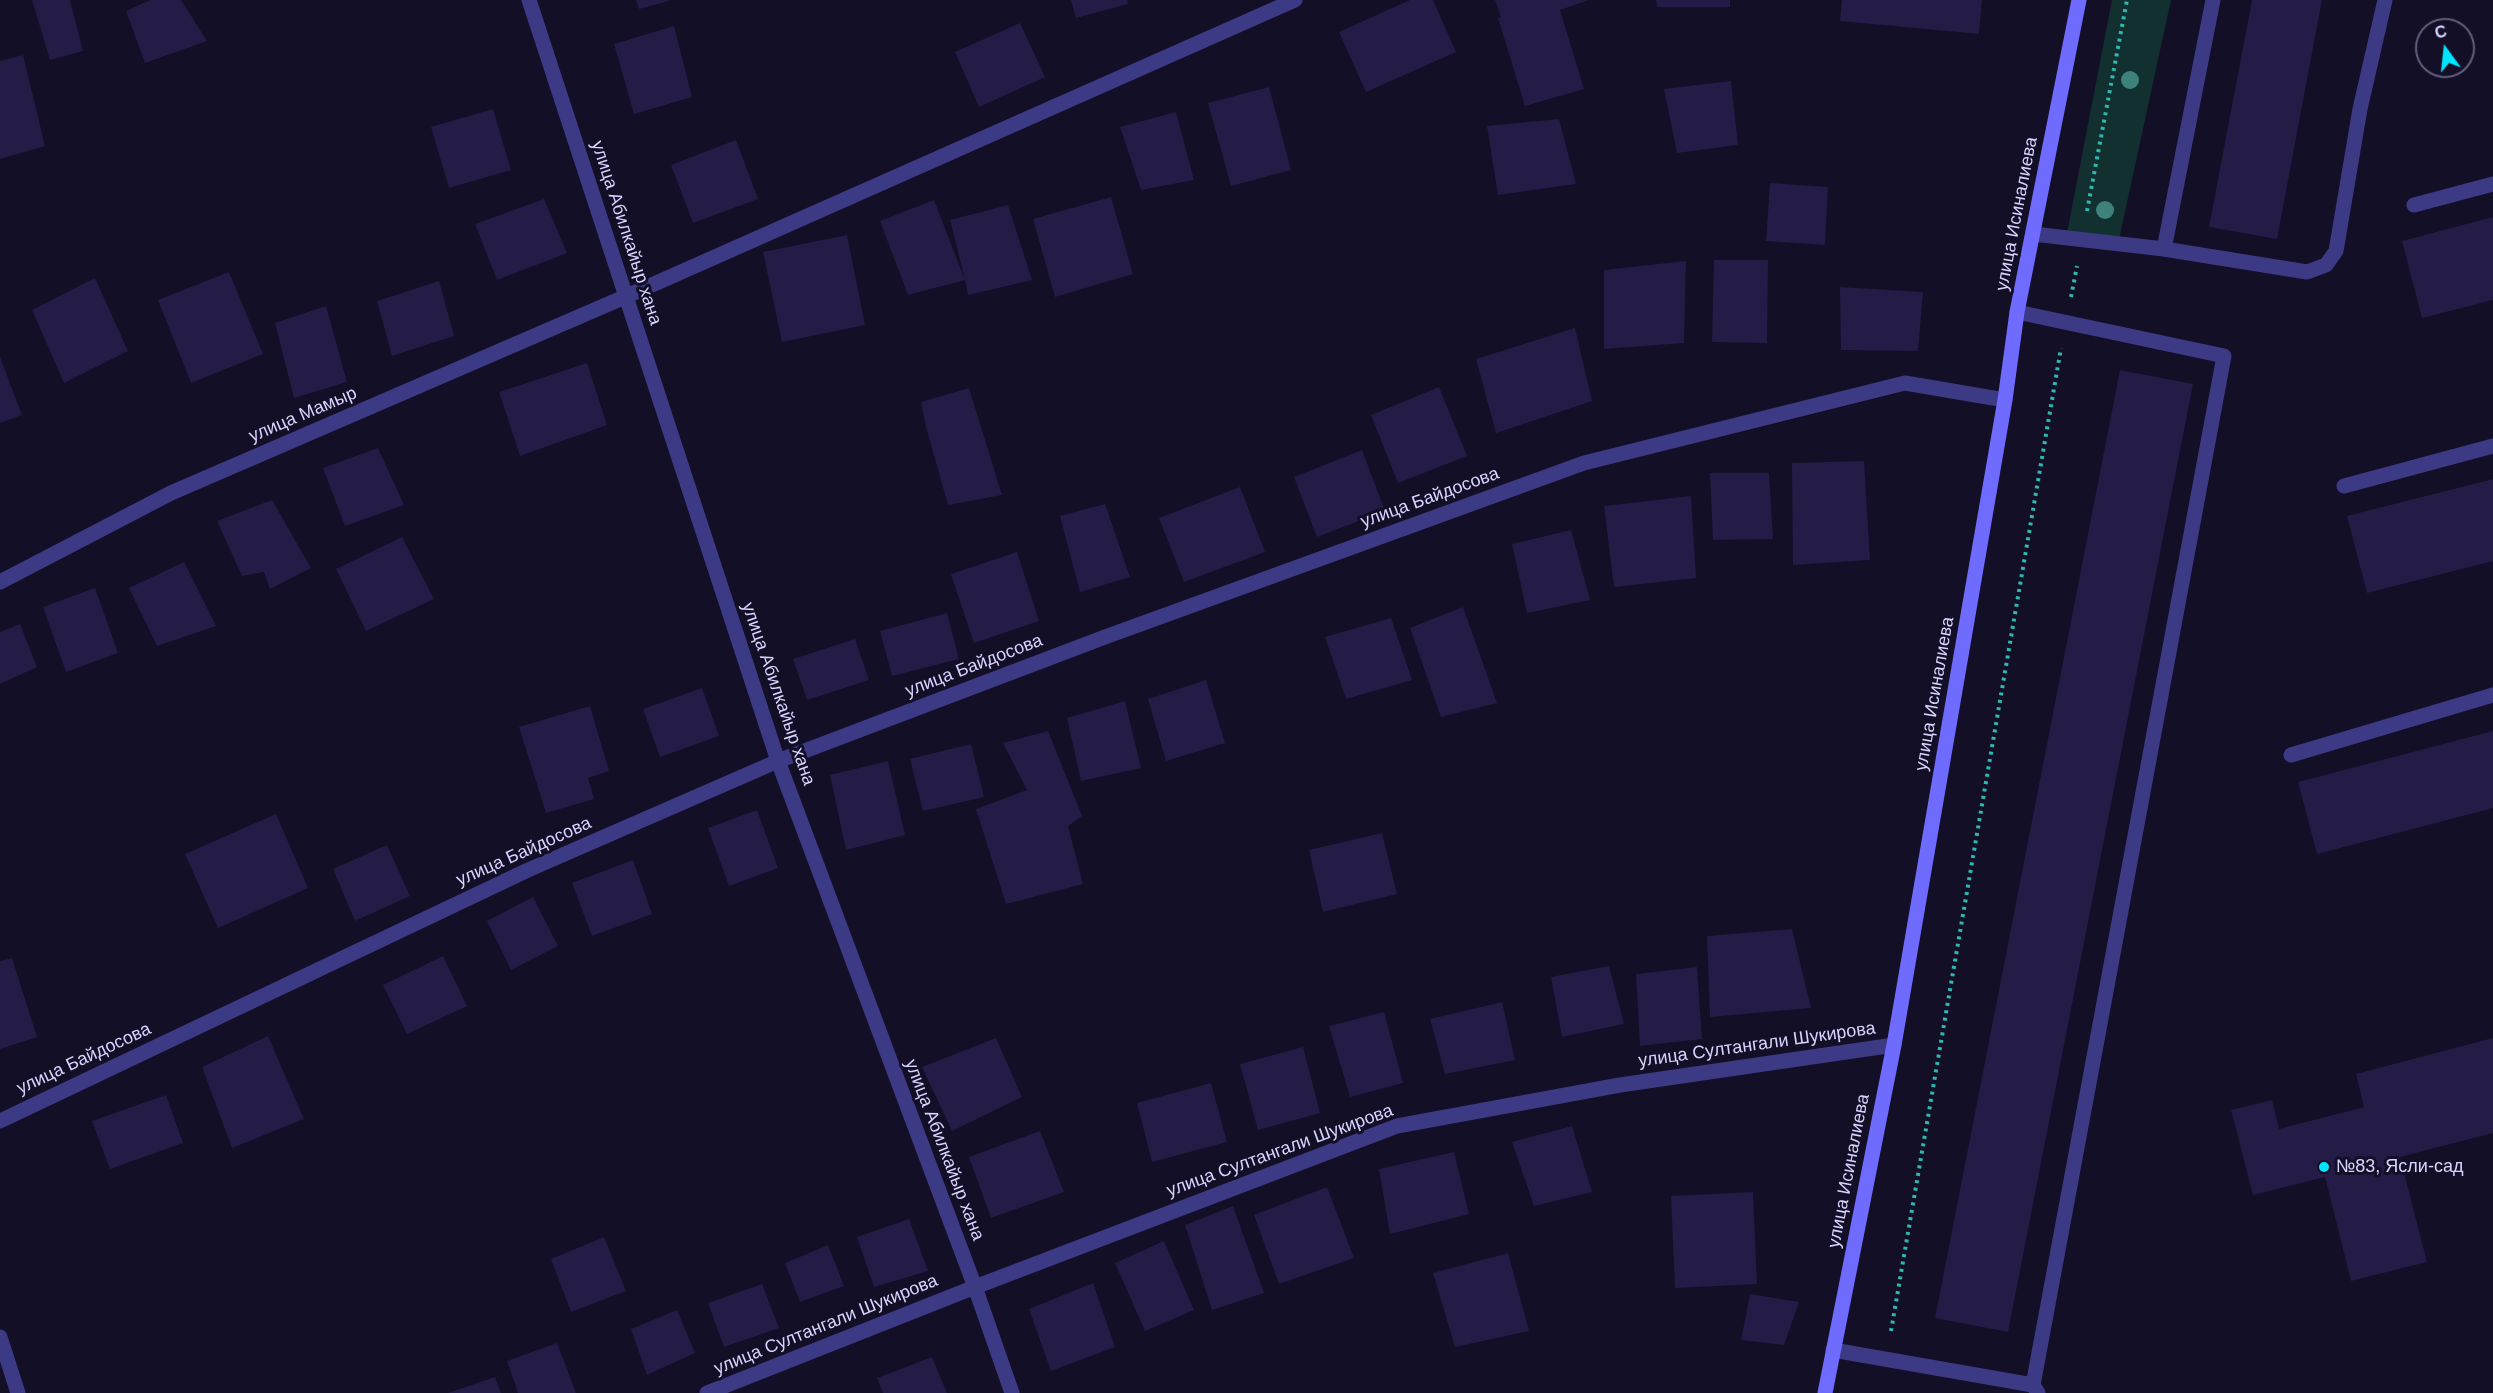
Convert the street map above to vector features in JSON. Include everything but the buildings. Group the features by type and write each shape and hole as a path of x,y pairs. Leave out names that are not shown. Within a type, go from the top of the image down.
{"street":[{"name":"улица Абилкайыр хана","path":"529,0 778,760 975,1287 1012,1393"},
{"name":"улица Мамыр","path":"0,582 171,493 627,296 1294,0"},
{"name":"улица Исиналиева","path":"1825,1393 1894,1045 2005,400 2017,312 2079,0"},
{"path":"2164,249 2213,0"},
{"path":"2033,234 2164,249 2307,272 2326,265 2336,251 2360,109 2385,0"},
{"path":"2414,205 2493,184"},
{"path":"1833,1350 2036,1389 2223,356 2017,312"},
{"name":"улица Байдосова","path":"0,1121 528,870 778,760 1106,637 1584,463 1905,383 2005,400"},
{"path":"2344,486 2493,446"},
{"path":"2291,754 2493,695"},
{"name":"улица Султангали Шукирова","path":"707,1393 975,1287 1397,1126 1620,1084 1894,1045"},
{"path":"0,1337 18,1393"}],"path":[{"path":"1886,1360 2066,323 2127,0"}],"green space":[{"path":"2112,0 2171,0 2118,244 2066,238"}],"place":[{"name":"№83, Ясли-сад","path":"2324,1167"}]}
